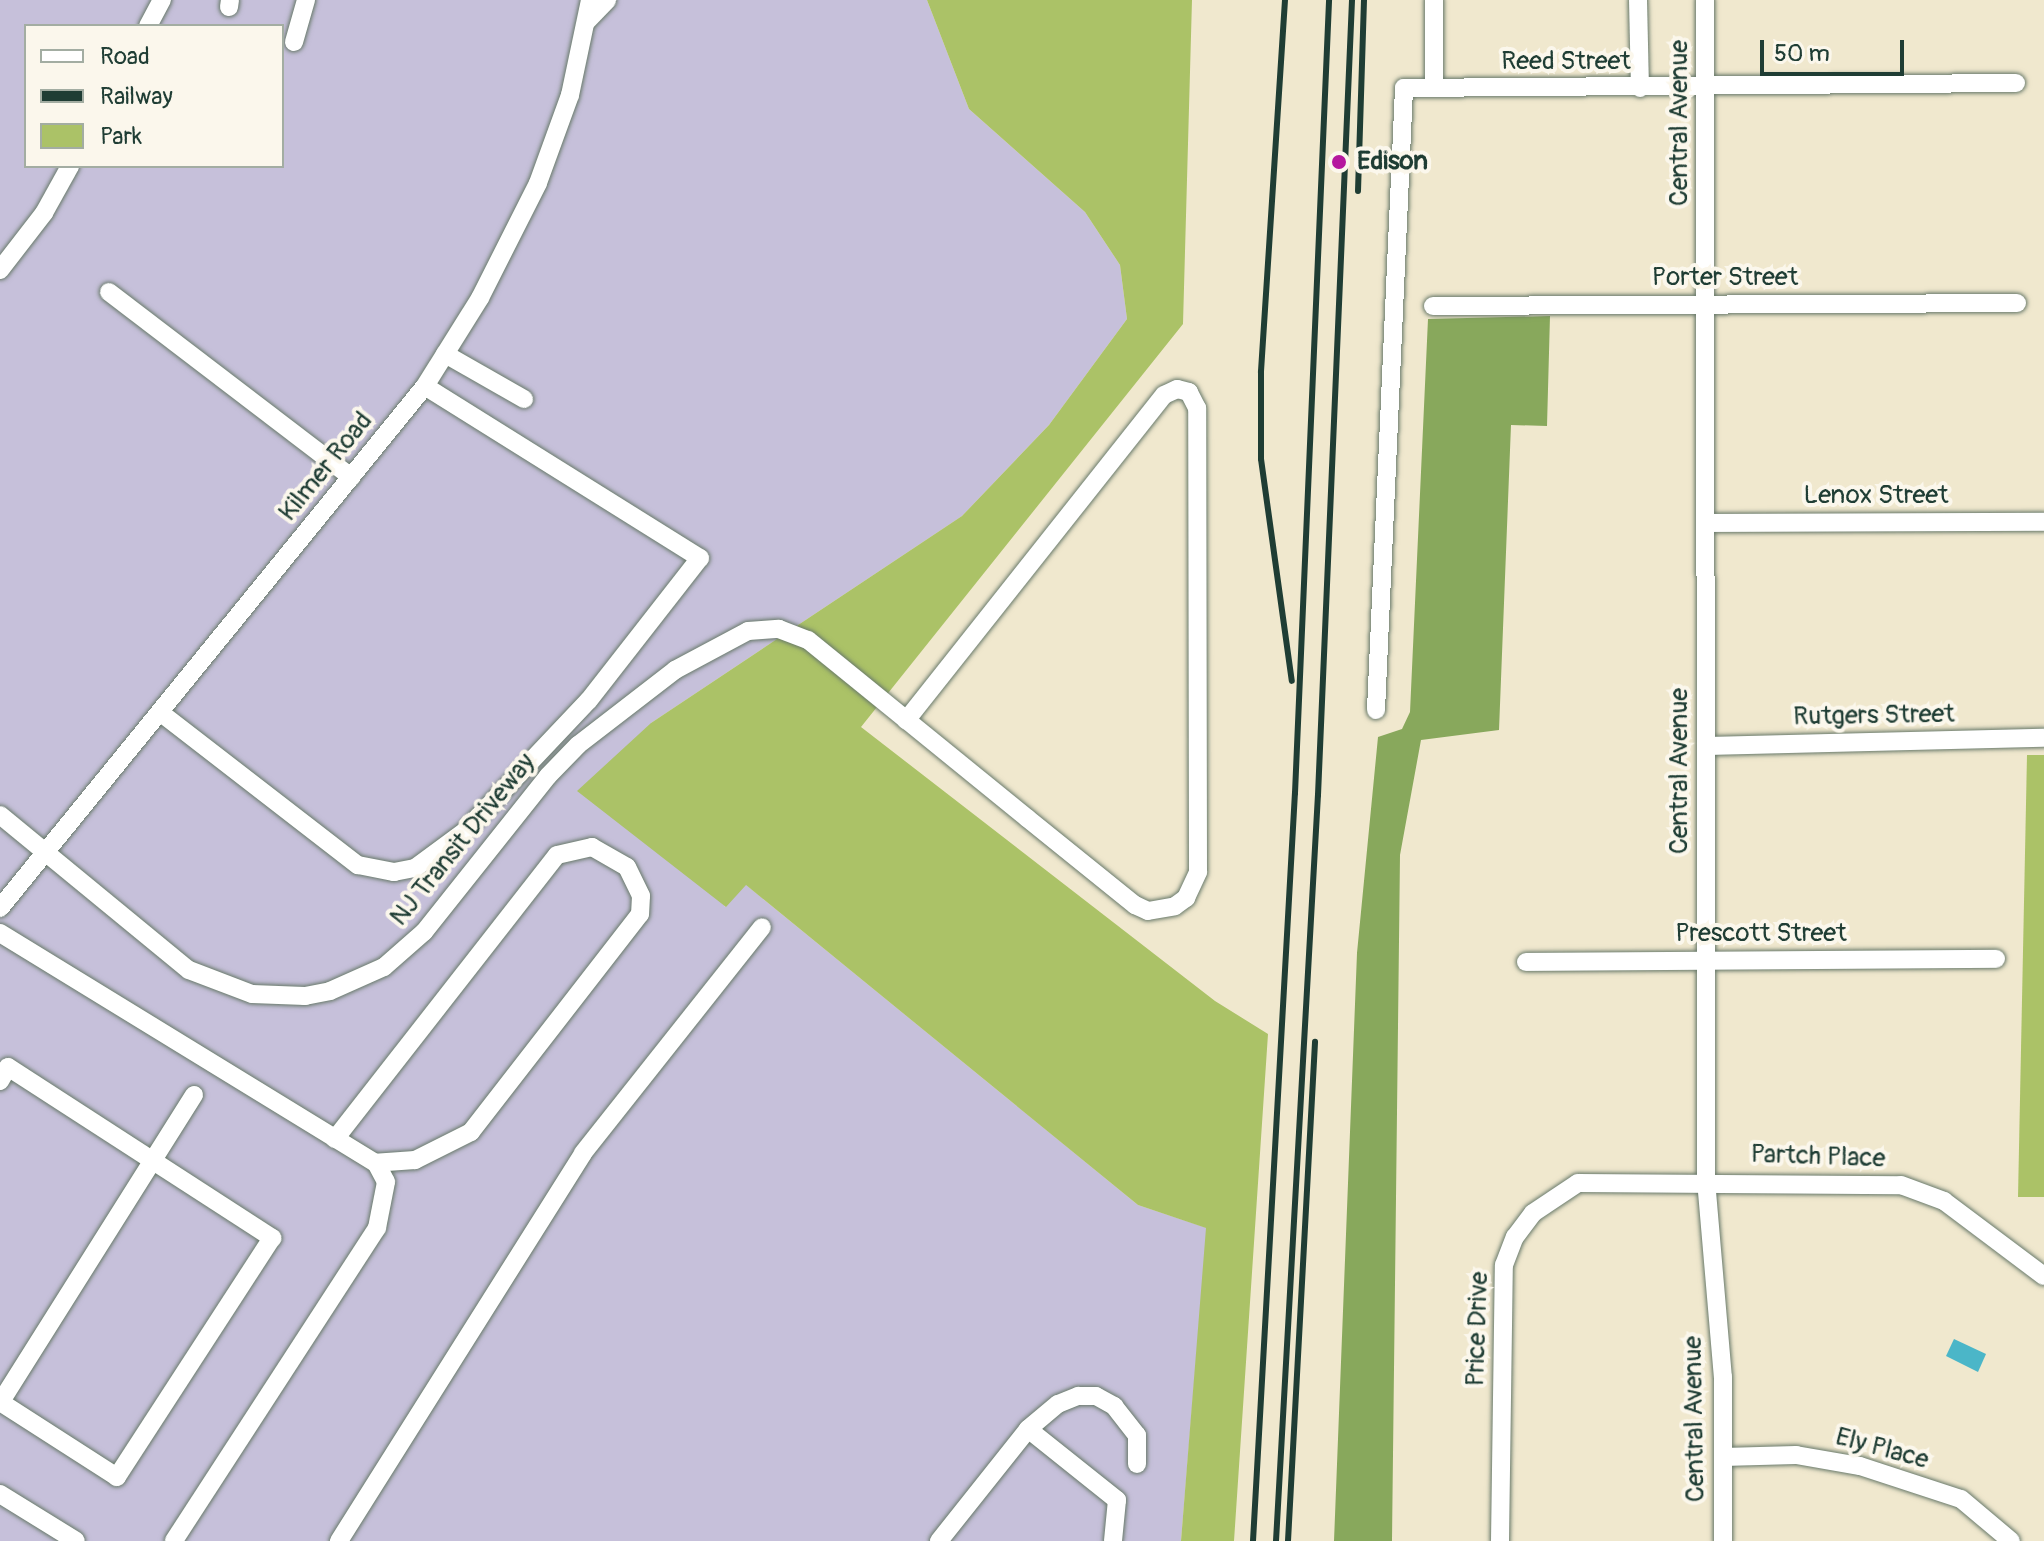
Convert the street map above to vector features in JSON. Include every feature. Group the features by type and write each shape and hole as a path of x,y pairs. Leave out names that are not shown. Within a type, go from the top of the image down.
{"street":[{"path":"149,24 162,0"},
{"path":"294,42 306,0"},
{"path":"581,0 587,21"},
{"name":"Kilmer Road","path":"0,908 425,386 538,183 570,95 590,0"},
{"path":"587,21 607,0"},
{"path":"1434,0 1434,87"},
{"path":"1638,0 1640,88"},
{"name":"Central Avenue","path":"1705,0 1708,85 1706,1180 1723,1377 1723,1541"},
{"name":"Reed Street","path":"1376,710 1404,88 2016,83"},
{"path":"0,270 44,213 69,168"},
{"path":"109,292 351,477"},
{"name":"Porter Street","path":"1433,306 2017,303"},
{"path":"445,354 524,399"},
{"path":"161,713 358,865 394,872 415,868 465,831 589,700 700,558 425,386"},
{"name":"NJ Transit Driveway","path":"0,815 189,970 252,994 305,996 356,982 403,952 562,759 657,683 733,638 765,628 794,633 1135,905 1161,910 1186,898 1198,872 1197,408 1189,392 1177,389 1164,395 906,720"},
{"name":"Lenox Street","path":"1708,523 2044,522"},
{"name":"Rutgers Street","path":"1706,746 2044,738"},
{"path":"335,1139 557,855 592,847 627,867 641,896 640,914 471,1132 415,1160 376,1163"},
{"path":"339,1541 583,1153 762,927"},
{"path":"0,933 376,1163 386,1182 377,1228 174,1541"},
{"name":"Prescott Street","path":"1526,962 1996,959"},
{"path":"0,1081 8,1067 153,1161 272,1238 117,1477 0,1402 153,1161 194,1095"},
{"name":"Partch Place","path":"1706,1180 1901,1185 1944,1201 2044,1276"},
{"name":"Price Drive","path":"1500,1541 1501,1292 1515,1237 1533,1213 1578,1183 1706,1180"},
{"path":"939,1541 1028,1429 1058,1404 1078,1396 1096,1396 1114,1406 1132,1427 1137,1464"},
{"path":"1028,1429 1117,1500 1113,1541"},
{"name":"Ely Place","path":"1723,1457 1796,1455 1860,1466 1961,1499 2011,1541"},
{"path":"0,1494 76,1541"}],"shaded area":[{"path":"0,0 927,0 969,109 1085,212 1120,265 1127,319 1049,425 962,516 651,723 725,907 745,884 1138,1205 1207,1228 1181,1541 0,1541"}],"green space":[{"path":"927,0 1192,0 1183,324 861,727 1215,1001 1268,1034 1234,1541 1181,1541 1206,1228 1138,1205 746,885 726,907 577,791 651,723 962,516 1049,425 1127,319 1120,265 1085,212 969,109"},
{"path":"1550,316 1547,426 1511,425 1499,730 1421,740 1400,855 1392,1541 1334,1541 1357,953 1378,737 1402,729 1410,712 1428,319"},
{"path":"2027,755 2044,755 2044,1197 2018,1197"}],"water":[{"path":"1954,1339 1986,1354 1978,1372 1946,1356"}],"railway":[{"path":"1285,0 1261,372 1261,459 1292,681"},
{"path":"1253,1541 1295,793 1329,0"},
{"path":"1276,1541 1318,795 1352,0"},
{"path":"1358,191 1364,0"},
{"path":"1288,1541 1315,1042"}],"place":[{"name":"Edison","path":"1339,162"}]}
